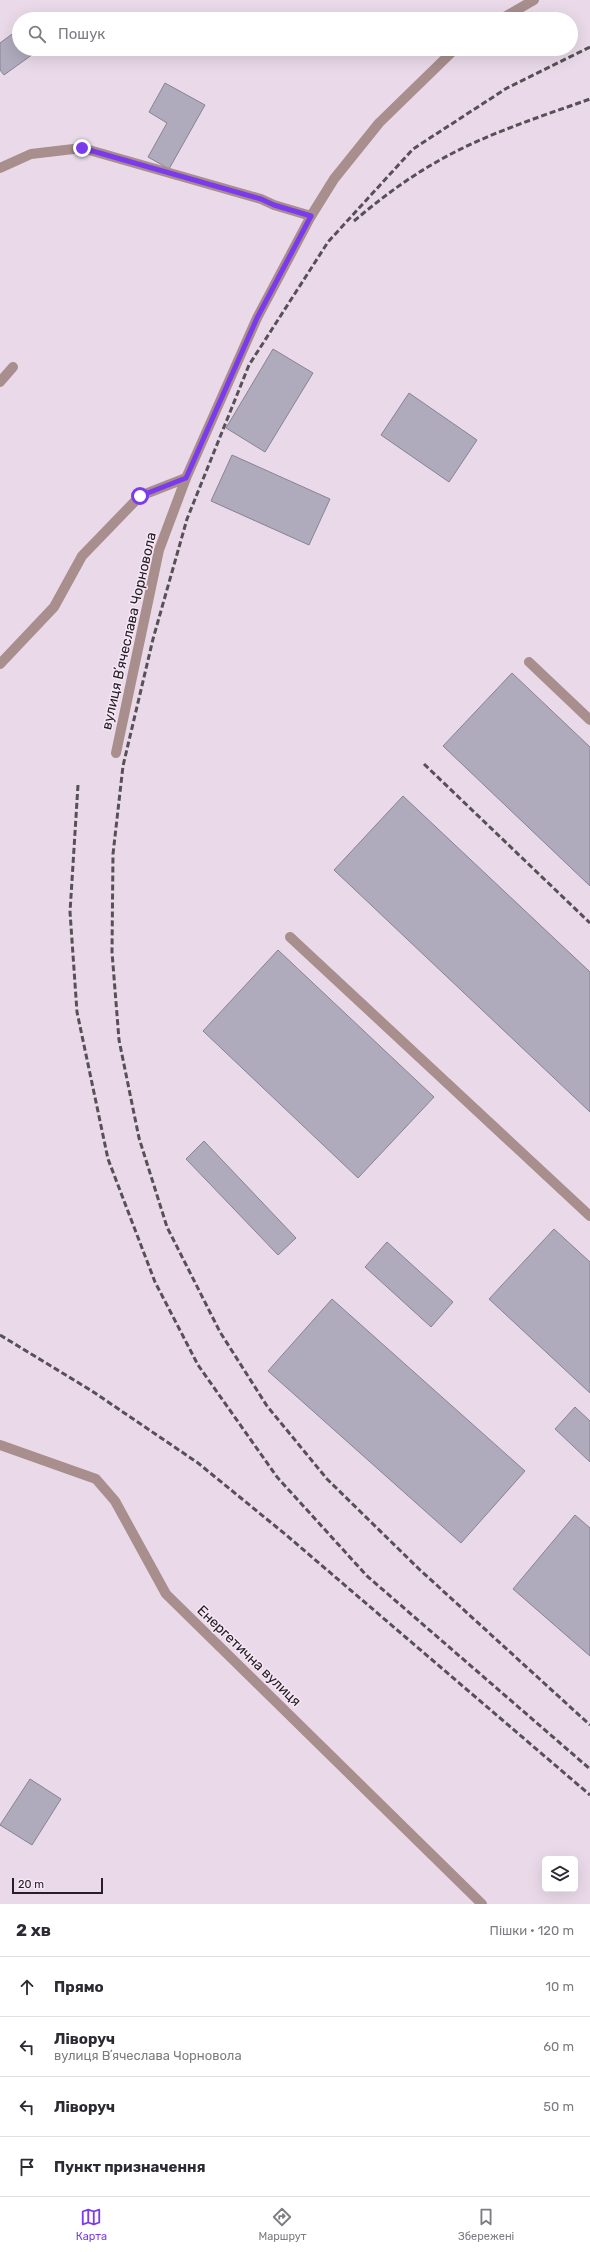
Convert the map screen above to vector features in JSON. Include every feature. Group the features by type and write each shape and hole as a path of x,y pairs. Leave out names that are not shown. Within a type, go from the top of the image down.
{"street":[{"path":"513,12 534,0"},
{"name":"вулиця Вʼячеслава Чорновола","path":"116,753 159,550 186,478 257,318 311,216 334,179 379,123 449,56"},
{"path":"0,168 31,154 82,148 261,199 274,205 311,216"},
{"path":"0,382 13,367"},
{"path":"0,664 54,607 82,556 140,496 186,478"},
{"path":"529,662 590,720"},
{"path":"290,937 590,1216"},
{"name":"Енергетична вулиця","path":"0,1445 96,1479 115,1501 166,1594 482,1904"}],"building":[{"path":"12,34 12,56 30,56 4,75 0,70 0,43"},
{"path":"165,83 205,105 169,169 148,157 167,123 149,112"},
{"path":"273,349 313,373 265,452 226,428"},
{"path":"409,393 477,440 449,482 381,435"},
{"path":"232,455 330,499 309,545 211,501"},
{"path":"512,673 590,747 590,886 443,746"},
{"path":"403,796 590,972 590,1112 334,870"},
{"path":"278,950 434,1097 358,1178 203,1031"},
{"path":"204,1141 296,1238 278,1255 186,1159"},
{"path":"554,1229 590,1262 590,1393 489,1299"},
{"path":"387,1242 453,1302 431,1327 365,1267"},
{"path":"332,1299 525,1471 461,1543 268,1371"},
{"path":"575,1407 590,1421 590,1462 555,1429"},
{"path":"575,1515 590,1528 590,1656 513,1589"},
{"path":"30,1779 61,1799 32,1845 0,1825"}],"railway":[{"path":"578,53 590,47"},
{"path":"572,56 507,88 413,149 328,242 249,365 187,519 153,639 123,766 113,854 112,952 119,1040 139,1138 167,1227 220,1332 267,1406 327,1479 419,1569 590,1725"},
{"path":"354,221 383,198 423,170 471,144 590,99"},
{"path":"424,764 590,923"},
{"path":"78,785 70,912 77,1012 108,1159 155,1282 198,1365 277,1477 367,1576 590,1769"},
{"path":"0,1335 92,1391 198,1463 285,1534 590,1795"}],"route":[{"path":"82,148 151,169 261,199 274,205 311,216 257,318 186,478 151,490 140,496"}]}
